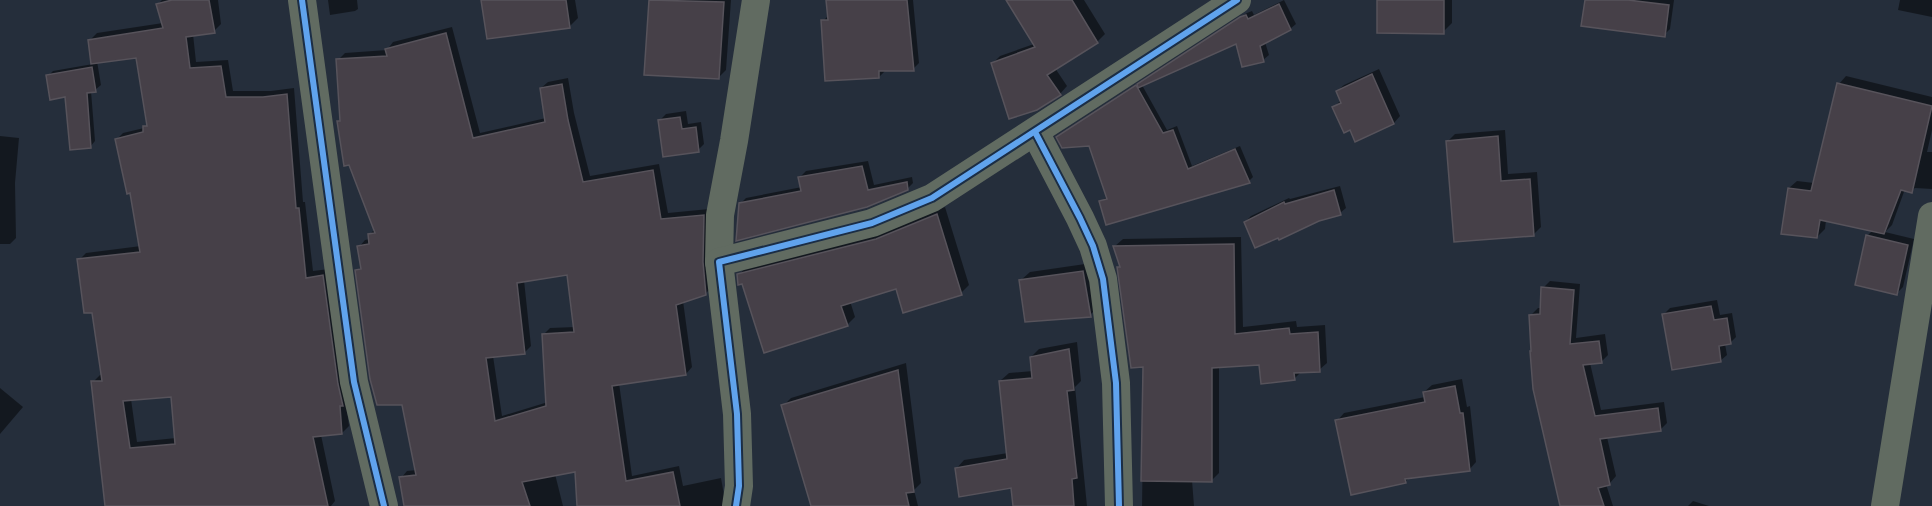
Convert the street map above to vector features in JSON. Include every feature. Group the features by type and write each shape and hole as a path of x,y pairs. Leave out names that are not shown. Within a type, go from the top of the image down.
{"street":[{"path":"302,0 354,382 384,506"},
{"path":"736,506 739,486 737,414 719,262 720,215 756,0"},
{"path":"719,262 872,223 914,207 951,187 993,157 1237,0"},
{"path":"1035,132 1094,246 1103,279 1116,383 1119,506"},
{"path":"1885,506 1932,216"}],"building":[{"path":"172,0 209,0 215,33 186,37 190,68 221,66 226,97 263,97 287,94 296,208 299,208 306,278 323,275 343,406 340,406 342,434 313,437 328,506 105,506 91,381 102,381 92,313 84,313 77,259 140,252 130,193 127,194 115,139 143,132 143,126 147,126 136,58 91,64 88,40 163,28 156,4","holes":["171,397 175,444 130,448 123,401"]},
{"path":"481,0 566,0 570,28 487,39"},
{"path":"649,0 724,2 719,79 644,75"},
{"path":"826,0 907,0 914,71 879,71 879,78 825,81 821,20 828,20"},
{"path":"1006,0 1072,0 1098,43 1047,75 1061,95 1037,110 1009,119 991,63 1035,47"},
{"path":"1377,0 1444,0 1444,34 1377,33"},
{"path":"1585,0 1628,0 1669,5 1665,37 1581,26"},
{"path":"1279,4 1291,30 1260,46 1264,62 1242,67 1236,44 1138,88 1137,84 1240,17 1246,15 1248,19"},
{"path":"446,33 473,138 545,122 540,88 562,84 583,182 653,170 661,219 704,215 703,262 706,295 676,305 686,375 612,386 626,481 673,472 680,506 577,506 575,472 522,482 530,506 404,506 399,477 416,475 402,405 377,405 370,379 355,270 361,269 357,246 369,244 368,234 375,233 349,165 344,166 337,121 340,121 336,59 387,56 385,49","holes":["567,275 574,332 542,334 546,406 495,421 486,358 525,354 517,283"]},
{"path":"92,67 96,92 87,93 91,148 70,150 65,97 50,100 46,75"},
{"path":"1372,74 1394,124 1355,142 1350,130 1344,133 1332,107 1341,103 1336,91"},
{"path":"1837,83 1932,106 1912,193 1901,190 1884,234 1820,220 1817,238 1781,234 1788,188 1811,191"},
{"path":"1136,85 1163,133 1173,130 1188,169 1235,149 1250,183 1106,225 1099,201 1107,199 1089,146 1062,148 1056,137"},
{"path":"680,117 682,129 696,127 699,152 663,157 658,120"},
{"path":"1498,136 1501,181 1530,179 1534,236 1454,242 1446,141"},
{"path":"862,166 868,190 907,182 908,190 867,207 736,241 739,203 801,191 798,177"},
{"path":"1334,190 1341,215 1319,221 1279,240 1278,238 1255,248 1244,222 1284,202 1285,204"},
{"path":"937,214 962,295 903,313 896,289 841,306 848,326 764,353 742,284 738,285 737,274 876,239"},
{"path":"1866,235 1908,245 1897,295 1855,285"},
{"path":"1234,244 1235,334 1289,328 1290,334 1318,332 1320,372 1294,373 1295,380 1261,384 1259,365 1212,368 1212,482 1141,481 1143,367 1131,368 1117,267 1120,267 1113,246"},
{"path":"1083,271 1091,317 1025,322 1019,280"},
{"path":"1541,287 1574,290 1570,344 1599,341 1602,363 1583,365 1595,416 1658,408 1661,431 1600,439 1610,485 1598,488 1604,506 1560,506 1533,389 1529,315 1540,314"},
{"path":"1711,306 1714,320 1727,318 1731,344 1719,346 1721,362 1672,370 1662,314"},
{"path":"1069,349 1074,390 1067,391 1077,478 1072,479 1074,506 1013,506 1011,488 959,497 955,468 1007,459 999,381 1032,378 1030,357"},
{"path":"898,370 914,492 906,493 909,506 811,506 781,405"},
{"path":"1455,386 1460,413 1463,413 1470,471 1405,479 1406,483 1351,495 1335,420 1425,402 1423,392"}],"cycle path":[{"path":"302,0 354,382 384,506"},
{"path":"736,506 739,486 737,414 719,262 872,223 932,198 1237,0"},
{"path":"1035,132 1093,246 1103,279 1116,383 1119,506"}]}
